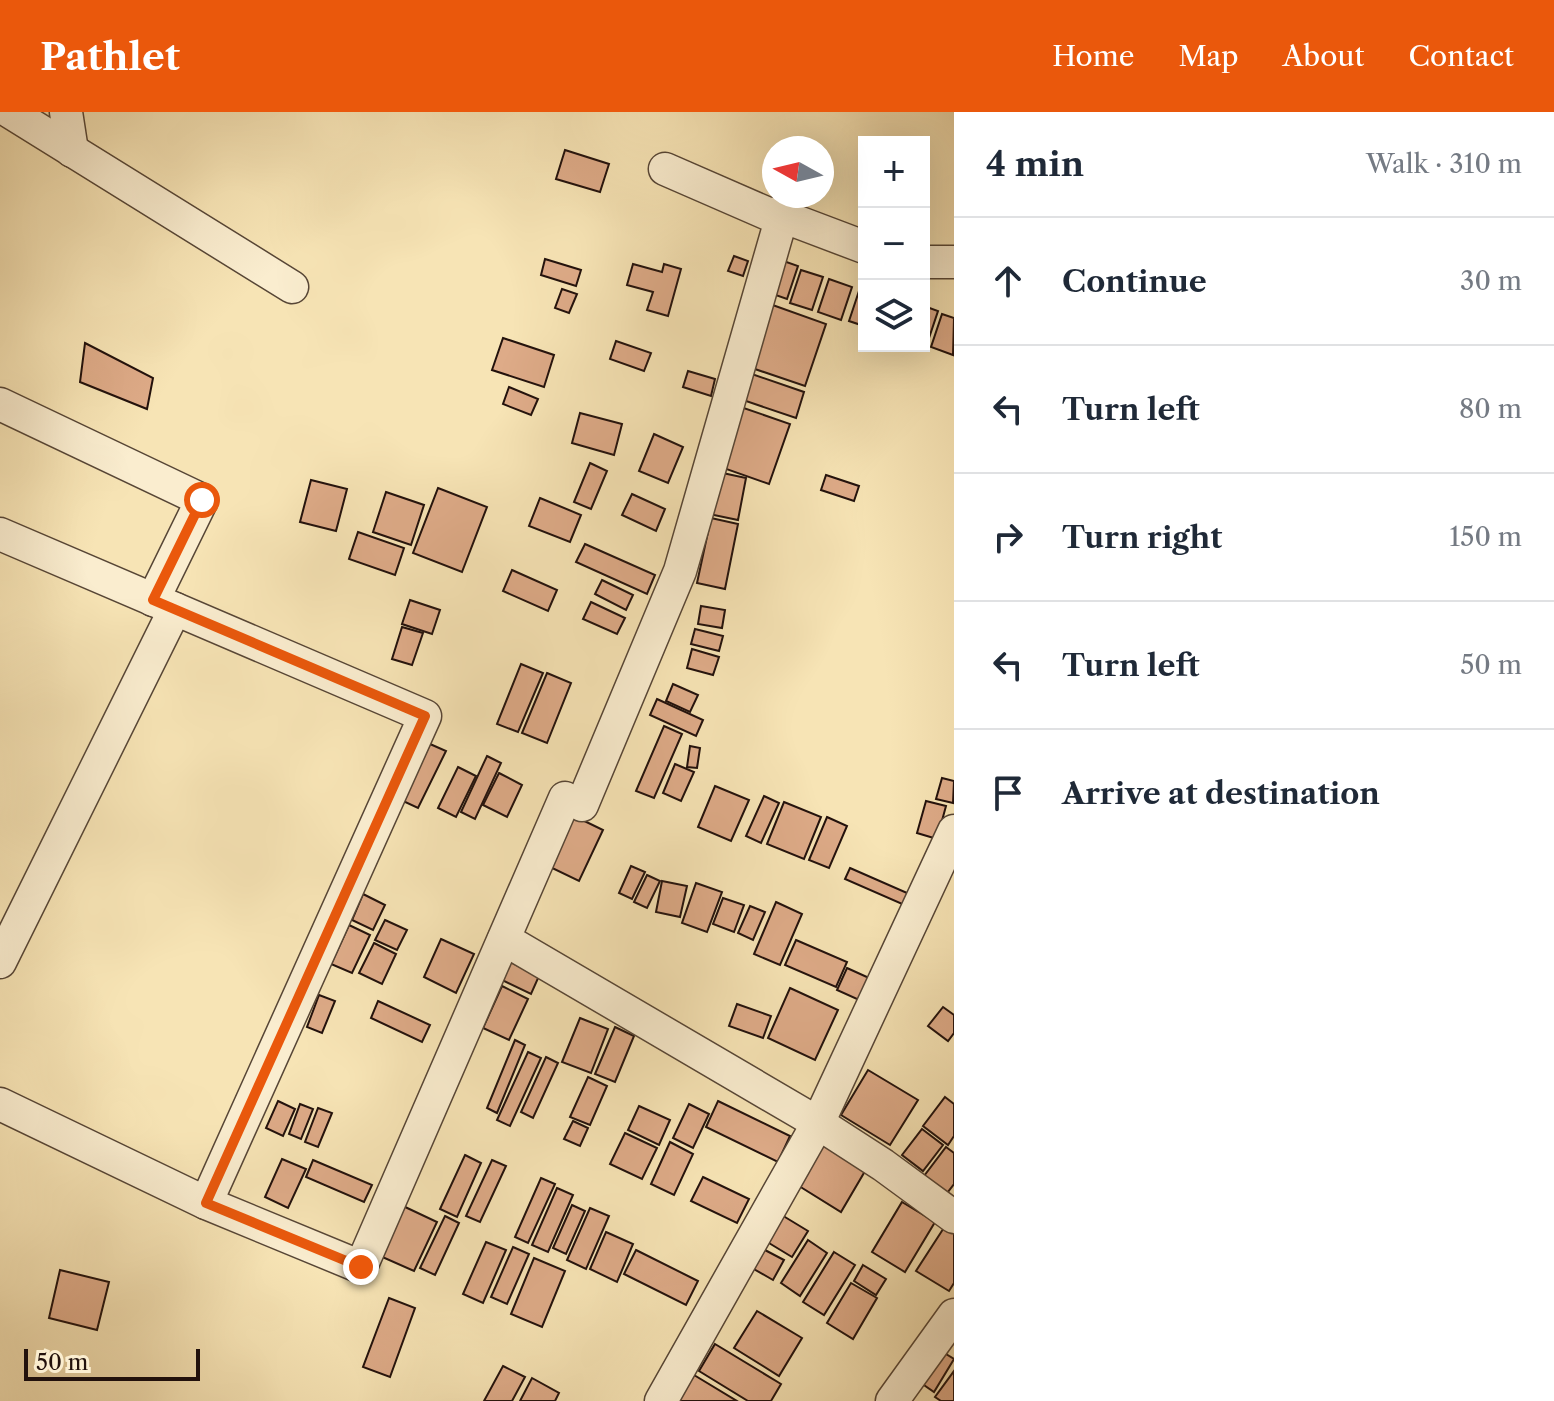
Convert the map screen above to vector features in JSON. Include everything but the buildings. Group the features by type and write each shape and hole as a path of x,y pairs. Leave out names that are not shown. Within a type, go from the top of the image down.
{"street":[{"path":"10,112 292,287"},
{"path":"66,112 72,151"},
{"path":"665,169 766,213 858,245"},
{"path":"0,1104 206,1203 361,1267 504,939 573,802 680,571 782,216"},
{"path":"930,262 954,262"},
{"path":"0,404 202,500 164,605 0,962"},
{"path":"0,534 425,716 206,1203"},
{"path":"661,1401 818,1123 954,831"},
{"path":"504,939 818,1123 952,1212"},
{"path":"894,1400 952,1322"}],"route":[{"path":"202,500 153,600 425,716 206,1203 361,1267"}]}
